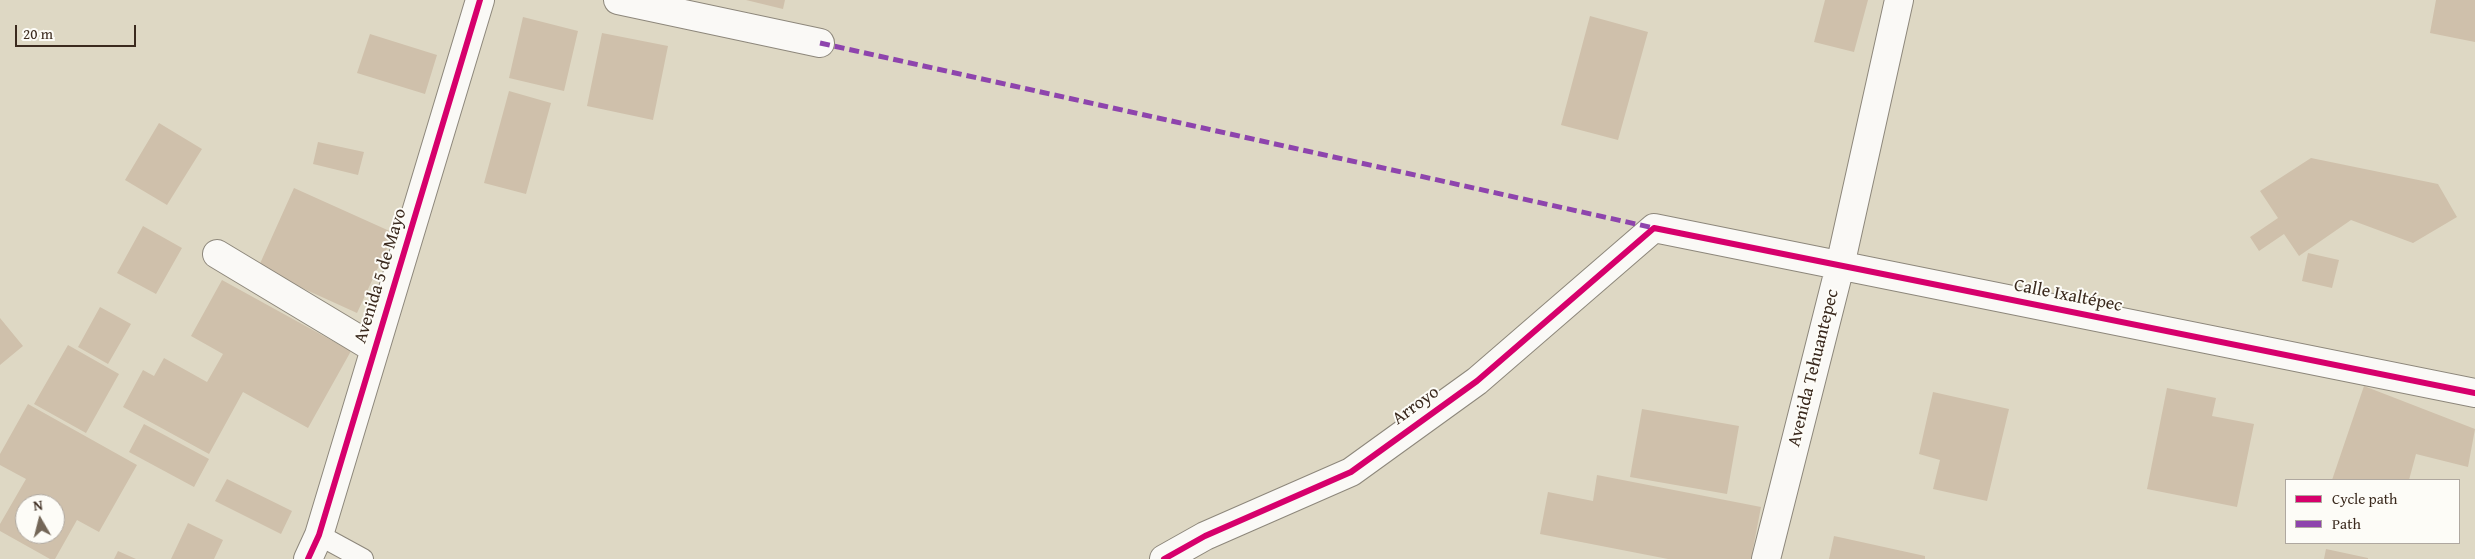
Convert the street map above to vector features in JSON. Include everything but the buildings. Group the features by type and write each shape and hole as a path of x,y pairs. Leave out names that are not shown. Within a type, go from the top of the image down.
{"street":[{"name":"Avenida 5 de Mayo","path":"313,547 480,0"},
{"path":"618,0 820,43"},
{"name":"Avenida Tehuantepec","path":"1766,559 1840,266 1899,0"},
{"name":"Calle Ixaltépec","path":"1654,228 2475,393"},
{"name":"Arroyo","path":"1164,559 1205,536 1351,472 1477,381 1654,228"},
{"path":"217,254 375,349"}],"lane":[{"path":"313,547 363,559"}],"marked path":[{"path":"820,43 1654,228"}],"cycle path":[{"path":"308,559 319,535 480,0"},
{"path":"1164,559 1205,536 1351,472 1477,381 1654,228 2475,393"}]}
